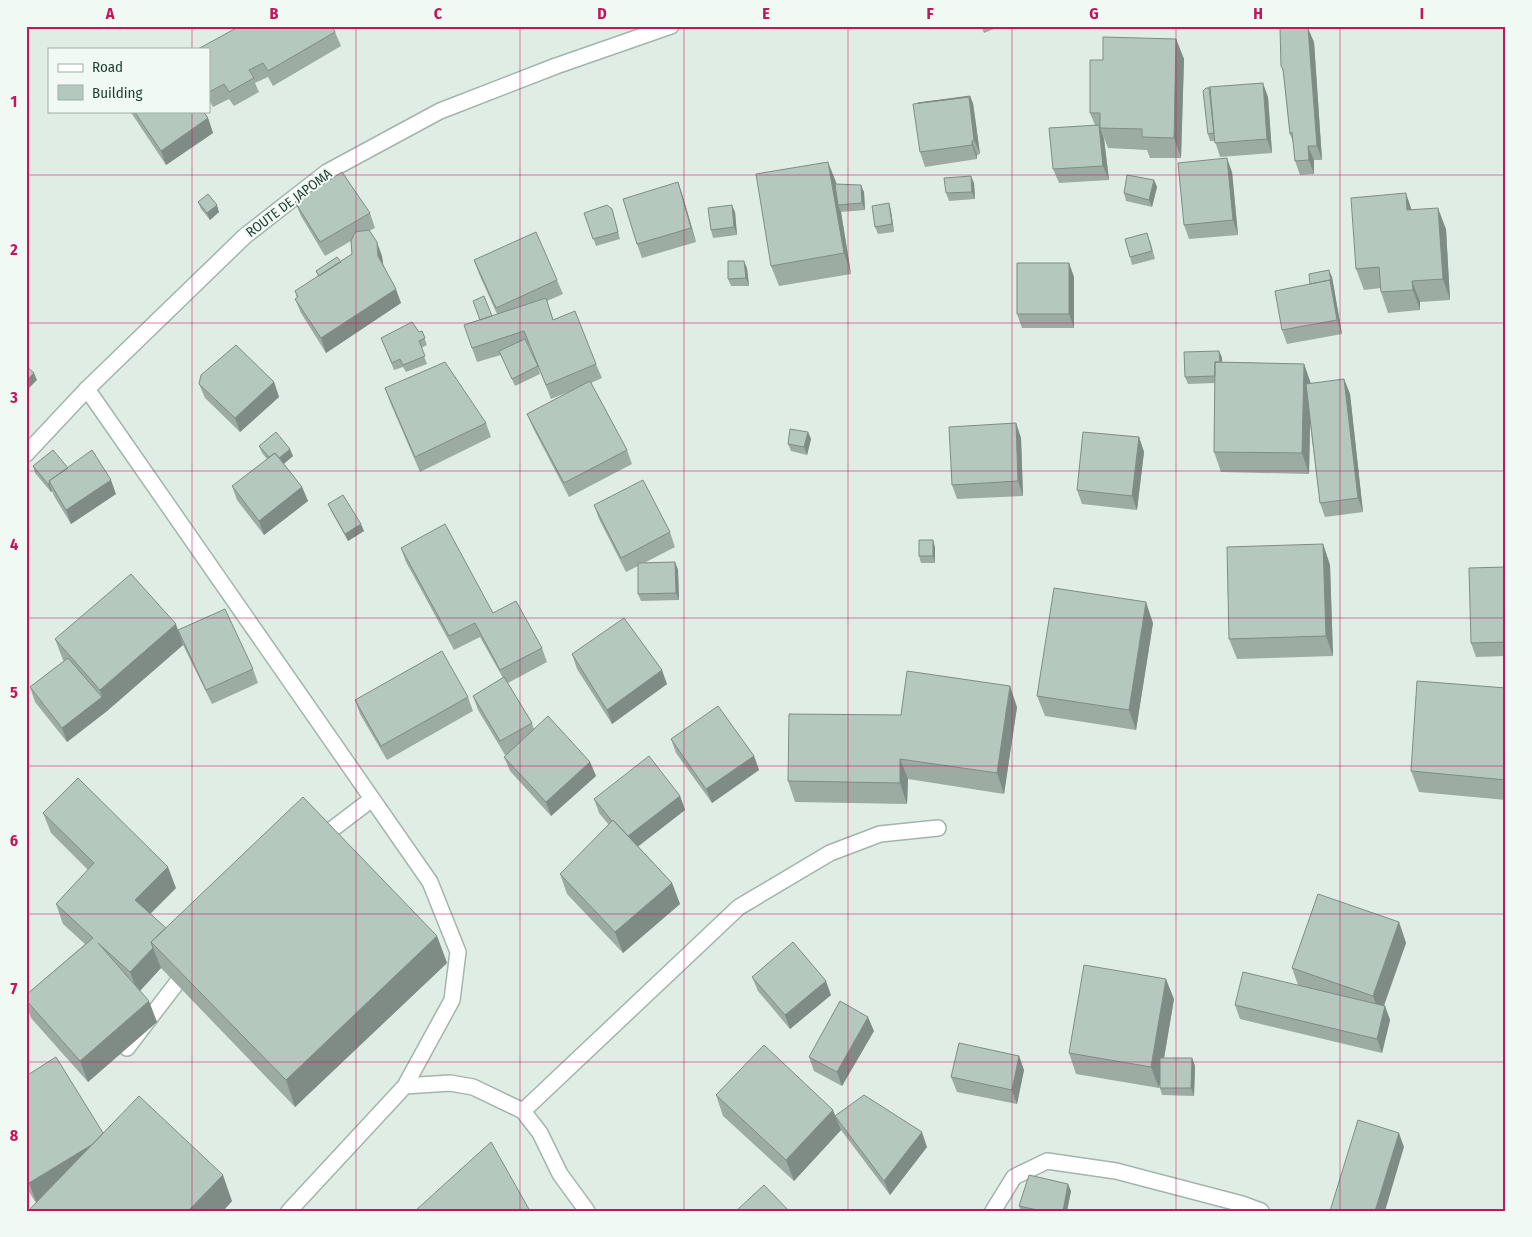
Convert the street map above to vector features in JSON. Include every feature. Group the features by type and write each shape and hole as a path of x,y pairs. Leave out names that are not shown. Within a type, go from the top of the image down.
{"street":[{"name":"ROUTE DE JAPOMA","path":"26,454 87,389 245,236 327,172 440,112 556,66 671,26"},
{"path":"87,389 430,882 458,952 452,1000 405,1086 289,1211"},
{"path":"304,851 372,799"},
{"path":"523,1111 739,907 830,853 880,834 938,828"},
{"path":"127,1048 198,956"},
{"path":"405,1086 450,1083 473,1087 523,1111 540,1133 560,1174 587,1211"},
{"path":"993,1211 1014,1177 1047,1161 1116,1171 1242,1204 1261,1211"}],"building":[{"path":"240,26 332,26 335,32 268,71 263,63 249,70 254,78 229,92 224,84 210,91 210,48 200,48"},
{"path":"1280,28 1308,28 1317,146 1308,146 1309,160 1295,161 1283,69 1281,66"},
{"path":"1103,37 1176,39 1174,138 1142,137 1142,129 1100,128 1100,113 1090,113 1090,60 1103,60"},
{"path":"1263,83 1267,139 1215,143 1209,87"},
{"path":"1206,88 1210,88 1214,133 1208,134 1203,91"},
{"path":"970,96 971,104 969,97 918,103"},
{"path":"969,97 974,140 972,145 920,152 913,104"},
{"path":"135,112 204,112 208,118 161,151"},
{"path":"1099,125 1103,166 1053,169 1049,128"},
{"path":"1227,158 1233,220 1184,225 1178,163"},
{"path":"828,162 844,253 771,266 756,174"},
{"path":"342,172 370,213 320,242 295,202"},
{"path":"1127,175 1154,180 1149,200 1124,193"},
{"path":"971,176 972,192 946,193 944,178"},
{"path":"678,182 691,228 637,244 623,199"},
{"path":"835,184 861,185 862,203 838,205"},
{"path":"1406,193 1407,210 1438,208 1443,279 1412,281 1413,290 1381,292 1379,267 1356,269 1351,198"},
{"path":"208,194 217,205 207,213 198,202"},
{"path":"889,203 892,224 875,227 872,206"},
{"path":"607,205 612,209 618,232 593,239 584,213"},
{"path":"732,205 734,227 711,230 708,208"},
{"path":"369,230 377,242 378,256 396,289 321,338 295,299 298,297 295,291 352,254 351,241 355,232"},
{"path":"536,232 557,280 496,308 474,260"},
{"path":"1147,233 1152,251 1130,257 1125,239"},
{"path":"337,257 341,262 319,276 316,271"},
{"path":"728,261 744,261 746,278 728,279"},
{"path":"1017,263 1069,263 1069,314 1017,314"},
{"path":"1329,270 1332,287 1330,280 1310,284 1309,274"},
{"path":"1330,280 1337,320 1282,330 1275,291"},
{"path":"484,296 492,316 480,320 473,301"},
{"path":"546,298 553,320 575,311 596,364 546,385 524,331 472,348 464,325"},
{"path":"412,322 419,332 422,331 425,338 419,341 425,356 403,365 400,359 392,363 381,338"},
{"path":"525,339 538,366 512,379 499,351"},
{"path":"236,345 274,382 235,418 199,384 201,375"},
{"path":"1219,351 1220,362 1215,362 1215,376 1185,377 1184,352"},
{"path":"445,362 486,423 415,457 385,388"},
{"path":"1215,362 1304,364 1302,453 1214,452"},
{"path":"26,366 34,373 26,381"},
{"path":"1344,379 1358,498 1320,503 1306,384"},
{"path":"590,381 627,450 564,483 527,414"},
{"path":"1016,423 1018,481 952,485 949,427"},
{"path":"790,429 808,432 804,447 788,444"},
{"path":"276,432 290,449 279,458 275,453 269,457 259,446"},
{"path":"1083,432 1139,437 1132,496 1077,490"},
{"path":"53,450 68,468 49,481 50,483 48,484 33,466"},
{"path":"92,450 111,480 66,510 49,481"},
{"path":"275,453 302,487 259,521 232,486"},
{"path":"643,480 670,532 621,558 594,505"},
{"path":"343,495 361,524 345,534 328,504"},
{"path":"445,524 493,613 516,601 542,648 500,670 475,623 449,636 401,548"},
{"path":"919,540 933,540 933,556 919,556"},
{"path":"1323,544 1326,636 1229,639 1227,547"},
{"path":"675,562 676,593 638,594 638,563"},
{"path":"1506,567 1506,642 1471,643 1469,568"},
{"path":"131,574 176,624 100,690 55,639"},
{"path":"1054,588 1146,602 1129,710 1037,696"},
{"path":"225,609 253,669 206,690 178,630"},
{"path":"624,618 662,670 607,710 572,654"},
{"path":"442,651 468,697 381,746 355,700"},
{"path":"68,658 102,697 62,728 30,687"},
{"path":"907,671 1010,686 997,773 900,759 900,783 788,781 789,714 901,715"},
{"path":"504,677 532,723 500,741 473,696"},
{"path":"1417,681 1506,688 1506,780 1411,771"},
{"path":"718,706 754,756 706,789 671,739"},
{"path":"548,716 590,762 546,802 504,757"},
{"path":"649,756 680,796 628,836 612,821 594,799"},
{"path":"78,778 168,867 135,900 166,928 151,942 153,948 130,972 98,943 149,1001 80,1061 26,1000 26,995 93,938 56,904 94,863 43,813"},
{"path":"303,797 437,936 286,1080 151,942"},
{"path":"613,820 672,883 615,932 560,874"},
{"path":"1318,894 1399,922 1373,996 1292,968"},
{"path":"793,942 826,981 785,1015 752,977"},
{"path":"1084,965 1166,979 1151,1067 1069,1053"},
{"path":"1243,972 1385,1006 1377,1039 1235,1005"},
{"path":"840,1001 868,1017 837,1072 809,1057"},
{"path":"959,1043 1019,1056 1012,1090 951,1077"},
{"path":"764,1045 833,1110 786,1160 716,1095"},
{"path":"56,1057 103,1133 93,1144 29,1183 26,1178 26,1076"},
{"path":"1160,1058 1192,1058 1191,1088 1160,1088"},
{"path":"864,1095 922,1132 884,1181 835,1116"},
{"path":"139,1096 223,1175 188,1211 28,1211"},
{"path":"1358,1120 1399,1133 1375,1211 1330,1211"},
{"path":"491,1142 530,1211 415,1211"},
{"path":"1029,1175 1068,1184 1063,1211 1042,1211 1019,1206"},
{"path":"764,1185 789,1211 736,1211"}]}
